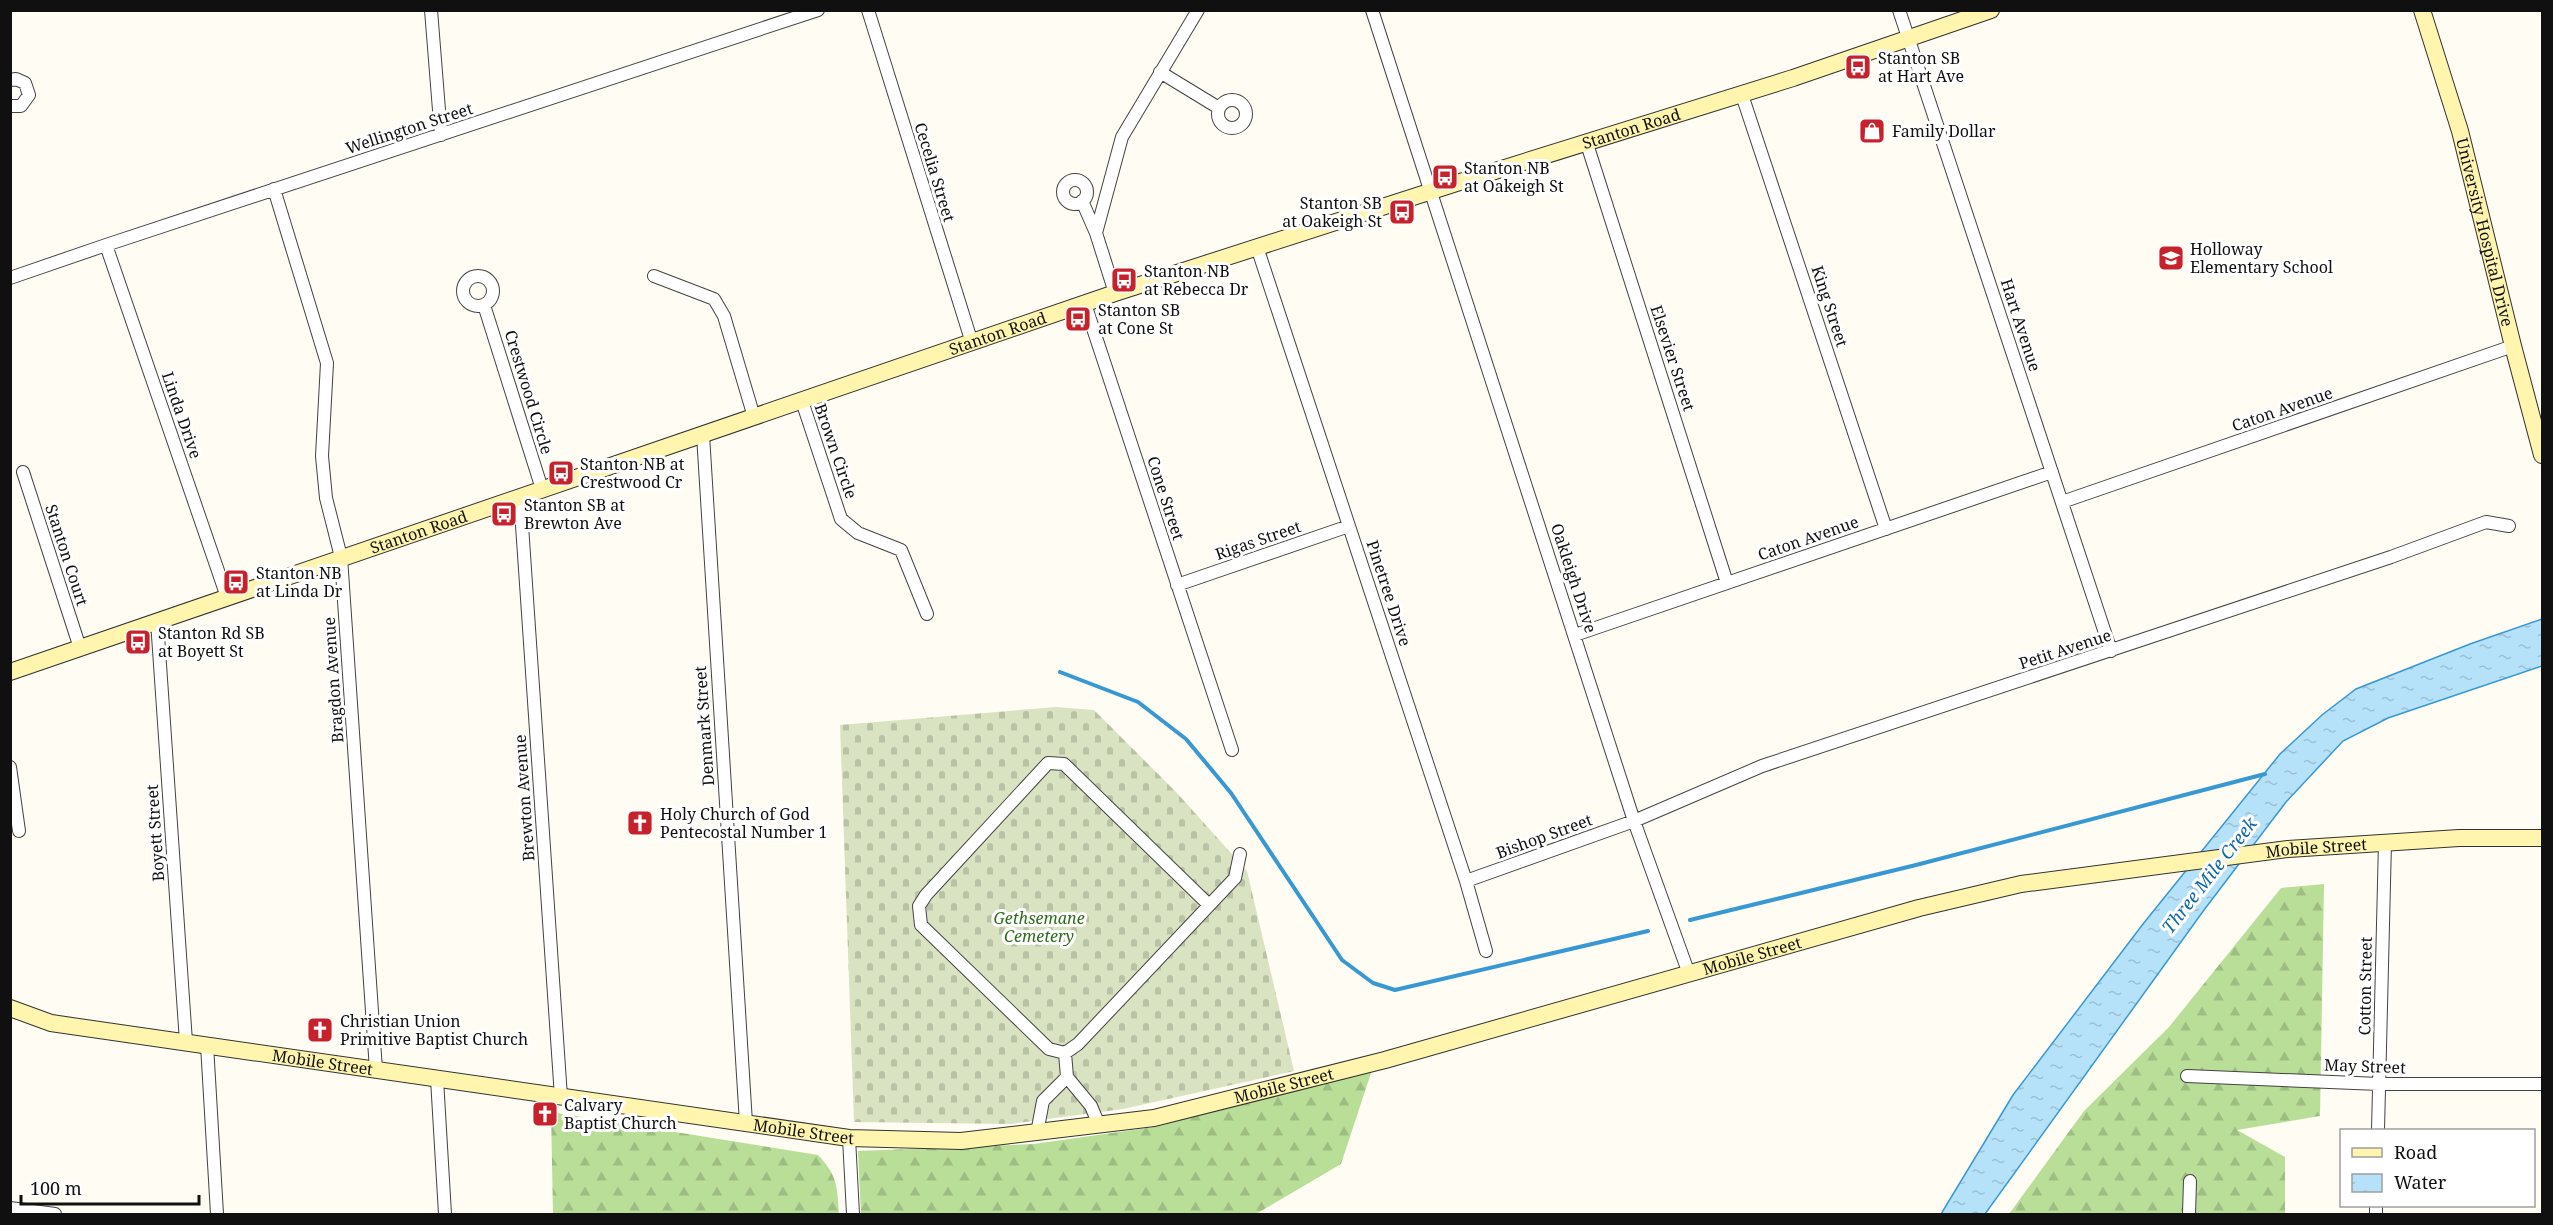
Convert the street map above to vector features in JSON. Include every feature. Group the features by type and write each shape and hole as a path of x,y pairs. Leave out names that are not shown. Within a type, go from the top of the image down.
{"street":[{"path":"431,10 441,135"},
{"name":"Wellington Street","path":"10,278 106,244 818,10"},
{"name":"Cecelia Street","path":"868,10 972,343"},
{"path":"1096,233 1122,137 1198,10"},
{"name":"Oakleigh Drive","path":"1372,10 1634,821 1689,974"},
{"name":"Hart Avenue","path":"1899,10 2111,651"},
{"name":"Stanton Road","path":"10,672 1116,293 1742,95 1991,10"},
{"name":"University Hospital Drive","path":"2422,10 2460,131 2542,455"},
{"path":"1160,72 1219,108"},
{"path":"10,80 16,79 25,83 29,96 21,106 10,106"},
{"name":"King Street","path":"1742,95 1886,529"},
{"name":"Elsevier Street","path":"1587,144 1727,583"},
{"name":"Bragdon Avenue","path":"273,189 327,363 322,456 326,498 341,557 376,1070"},
{"path":"1082,201 1096,233 1116,293"},
{"name":"Linda Drive","path":"106,244 226,597"},
{"name":"Pinetree Drive","path":"1257,247 1466,881 1486,951"},
{"path":"654,276 714,299 724,316 754,417"},
{"name":"Cone Street","path":"1085,304 1232,750"},
{"name":"Crestwood Circle","path":"484,305 542,489"},
{"name":"Caton Avenue","path":"2062,502 2513,346"},
{"name":"Brown Circle","path":"802,401 841,519 858,533 900,550 927,614"},
{"name":"Denmark Street","path":"703,435 746,1124"},
{"name":"Stanton Court","path":"23,472 80,648"},
{"name":"Caton Avenue","path":"1575,635 2052,472"},
{"name":"Brewton Avenue","path":"520,496 561,1097"},
{"name":"Petit Avenue","path":"1634,821 1762,766 2111,651 2486,522 2509,526"},
{"name":"Rigas Street","path":"1177,585 1349,526"},
{"name":"Boyett Street","path":"157,621 186,1042"},
{"path":"1065,1053 1049,1048 921,925 919,906 926,895 1048,764 1064,764 1209,905"},
{"path":"10,766 19,831"},
{"name":"Bishop Street","path":"1466,881 1634,821"},
{"name":"Mobile Street","path":"10,1008 51,1023 746,1124 849,1138 961,1141 1154,1118 1374,1062 1981,892 2084,874 2288,849 2458,838 2542,838"},
{"name":"Cotton Street","path":"2378,1129 2385,842"},
{"path":"1065,1053 1078,1044 1235,878 1240,854"},
{"path":"207,1046 217,1215"},
{"path":"1065,1053 1066,1077 1091,1106 1099,1125"},
{"name":"May Street","path":"2187,1076 2379,1084 2542,1084"},
{"path":"1037,1133 1043,1101 1066,1077"},
{"path":"436,1079 445,1215"},
{"path":"849,1138 852,1215"},
{"path":"2189,1215 2190,1181"},
{"path":"10,1208 55,1215"}],"green space":[{"name":"Gethsemane Cemetery","path":"1056,707 1094,710 1177,793 1247,871 1294,1071 1123,1109 1011,1124 854,1122 840,725"},
{"path":"2324,884 2320,1116 2237,1130 2285,1157 2285,1214 2009,1214 2084,1111 2169,1027 2281,888"},
{"path":"1372,1070 1341,1164 1256,1214 861,1214 858,1151 1034,1144 1154,1127"},
{"path":"551,1112 818,1155 833,1176 838,1196 839,1214 553,1214"}],"water":[{"name":"Three Mile Creek","path":"2542,619 2542,666 2388,718 2343,741 2286,802 2204,910 1985,1214 1941,1214 2013,1095 2143,924 2280,754 2322,715 2356,689 2470,644"}],"waterway":[{"path":"1060,672 1138,702 1186,739 1231,793 1342,960 1373,983 1395,990 1648,931"},
{"path":"1690,920 1916,865 2265,774"}],"place":[{"name":"Stanton SB at Hart Ave","path":"1858,67"},
{"name":"Family Dollar","path":"1872,131"},
{"name":"Stanton NB at Oakeigh St","path":"1445,177"},
{"name":"Stanton SB at Oakeigh St","path":"1402,212"},
{"name":"Holloway Elementary School","path":"2171,258"},
{"name":"Stanton NB at Rebecca Dr","path":"1124,280"},
{"name":"Stanton SB at Cone St","path":"1078,319"},
{"name":"Stanton NB at Crestwood Cr","path":"561,473"},
{"name":"Stanton SB at Brewton Ave","path":"504,514"},
{"name":"Stanton NB at Linda Dr","path":"236,582"},
{"name":"Stanton Rd SB at Boyett St","path":"138,642"},
{"name":"Holy Church of God Pentecostal Number 1","path":"640,823"},
{"name":"Christian Union Primitive Baptist Church","path":"320,1030"},
{"name":"Calvary Baptist Church","path":"545,1114"}]}
